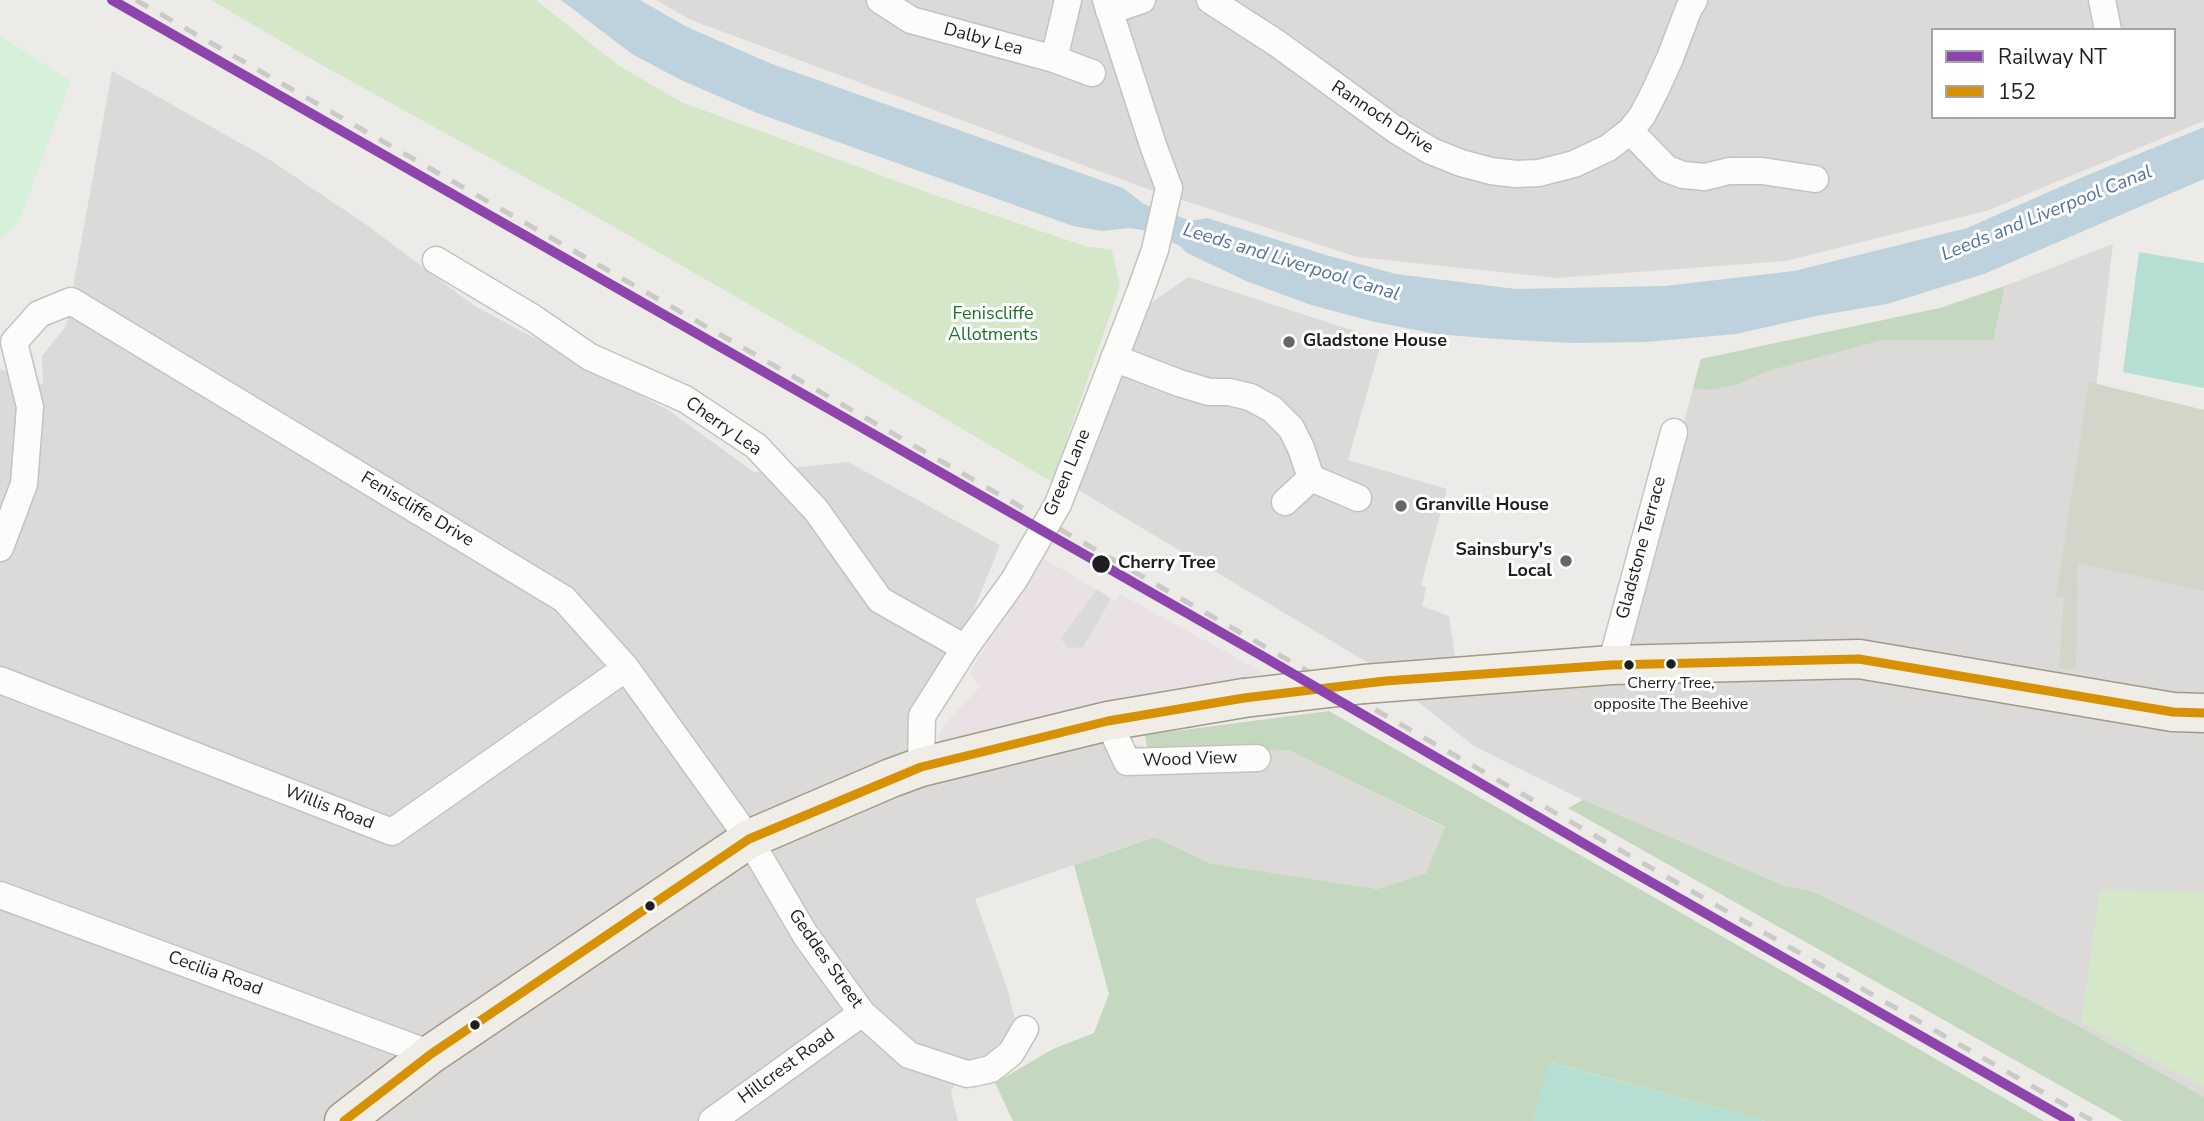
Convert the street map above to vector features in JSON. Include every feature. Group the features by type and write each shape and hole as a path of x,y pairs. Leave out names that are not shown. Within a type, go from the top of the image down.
{"main road":[{"path":"344,1121 430,1054 749,839 921,767 1108,721 1244,698 1364,684 1611,664 1859,659 2173,712 2204,713"}],"street":[{"name":"Dalby Lea","path":"880,0 911,20 1054,59 1092,73"},
{"path":"1054,59 1068,0"},
{"path":"1107,6 1142,0"},
{"name":"Rannoch Drive","path":"1210,0 1248,10 1396,130 1431,151 1461,163 1516,174 1539,173 1585,159 1608,148 1630,131 1642,116 1665,69 1686,3"},
{"path":"2102,0 2108,28"},
{"name":"Green Lane","path":"921,767 922,716 965,648 1014,580 1058,503 1155,250 1168,201 1169,188 1107,6"},
{"path":"1630,131 1667,169 1683,175 1705,177 1729,172 1762,171 1815,179"},
{"name":"Cherry Lea","path":"436,260 533,318 590,357 685,399 756,446 816,510 880,600 965,648"},
{"name":"Feniscliffe Drive","path":"0,548 24,484 30,407 14,342 39,314 71,301 564,598 626,668 749,839"},
{"path":"1114,358 1179,383 1250,397 1272,408 1291,428 1311,478 1358,498"},
{"name":"Gladstone Terrace","path":"1611,664 1674,432"},
{"path":"1285,502 1311,478"},
{"name":"Willis Road","path":"0,680 392,832 626,668"},
{"name":"Wood View","path":"1108,721 1127,762 1257,758"},
{"name":"Geddes Street","path":"749,839 806,936 862,1013 909,1055 967,1074 991,1069 1011,1054 1024,1029"},
{"name":"Cecilia Road","path":"0,895 430,1054"},
{"name":"Hillcrest Road","path":"712,1121 862,1013"}],"shaded area":[{"path":"656,0 2204,0 2204,121 1986,211 1786,261 1557,278 1357,257 1142,187 691,20"},
{"path":"112,71 267,158 364,223 475,306 668,410 754,472 848,462 1000,545 914,758 1077,731 1152,749 1289,749 1445,828 1426,873 1377,889 1209,863 1155,837 975,899 1008,991 1017,1029 995,1061 962,1063 951,1093 958,1121 0,1121 0,369 43,384 42,356 66,326"},
{"path":"2113,244 2078,539 2204,575 2204,1097 2080,1027 1812,891 1785,886 1589,803 1474,746 1370,664 1070,485 1148,305 1188,277 1382,340 1348,460 1447,489 1421,585 1426,587 1422,606 1449,616 1460,688 1615,676 1701,359 1940,308"},
{"path":"2089,382 2204,410 2204,591 2078,563 2076,670 2059,668 2064,597 2056,597"},
{"path":"1043,558 1115,601 1120,594 1266,674 1085,707 944,745 939,740 939,734 945,724 981,686 969,673"},
{"path":"1097,589 1111,599 1083,647 1069,648 1061,639"},
{"path":"914,634 928,667 909,675 915,691 891,701 898,719 888,723 864,656"}],"green space":[{"name":"Feniscliffe Allotments","path":"211,0 536,0 618,65 681,102 940,197 1085,246 1112,250 1120,286 1052,482 588,212 320,64"},
{"path":"0,36 71,81 19,222 0,240"},
{"path":"2139,252 2204,263 2204,388 2123,372"},
{"path":"2005,286 1993,340 1882,340 1768,371 1735,385 1710,390 1693,388 1701,359 1940,308"},
{"path":"1329,711 2044,1121 1765,1121 1550,1062 1533,1121 1013,1121 995,1083 1053,1049 1094,1033 1109,994 1074,865 1155,837 1209,863 1377,889 1426,873 1445,827 1289,750 1147,748 1145,735"},
{"path":"1583,800 1785,886 1812,891 1949,958 2080,1027 2204,1097 2204,1121 2123,1121 1568,808"},
{"path":"2100,890 2204,891 2204,1087 2081,1023"},
{"path":"1549,1062 1765,1121 1533,1121"}],"water":[{"name":"Leeds and Liverpool Canal","path":"561,0 640,0 687,27 772,64 1123,188 1144,204 1191,221 1207,218 1396,274 1516,289 1665,286 1794,271 1967,228 2204,127 2204,179 1984,274 1887,304 1736,334 1646,342 1572,343 1436,334 1311,305 1246,281 1148,231 1130,228 1102,231 1073,226 757,113 681,80 632,54"}],"railway":[{"path":"136,0 2093,1121"}],"rail line":[{"name":"NT","path":"112,0 1264,657 1605,856 2070,1121"}],"transit line":[{"name":"152","path":"344,1121 431,1054 749,839 921,767 1108,721 1244,698 1385,681 1611,665 1859,659 2173,712 2204,713"}],"place":[{"name":"Gladstone House","path":"1289,342"},
{"name":"Granville House","path":"1401,506"},
{"name":"Sainsbury's Local","path":"1566,561"},
{"name":"Cherry Tree","path":"1101,564"},
{"name":"Cherry Tree, opposite The Beehive","path":"1671,664"}]}
